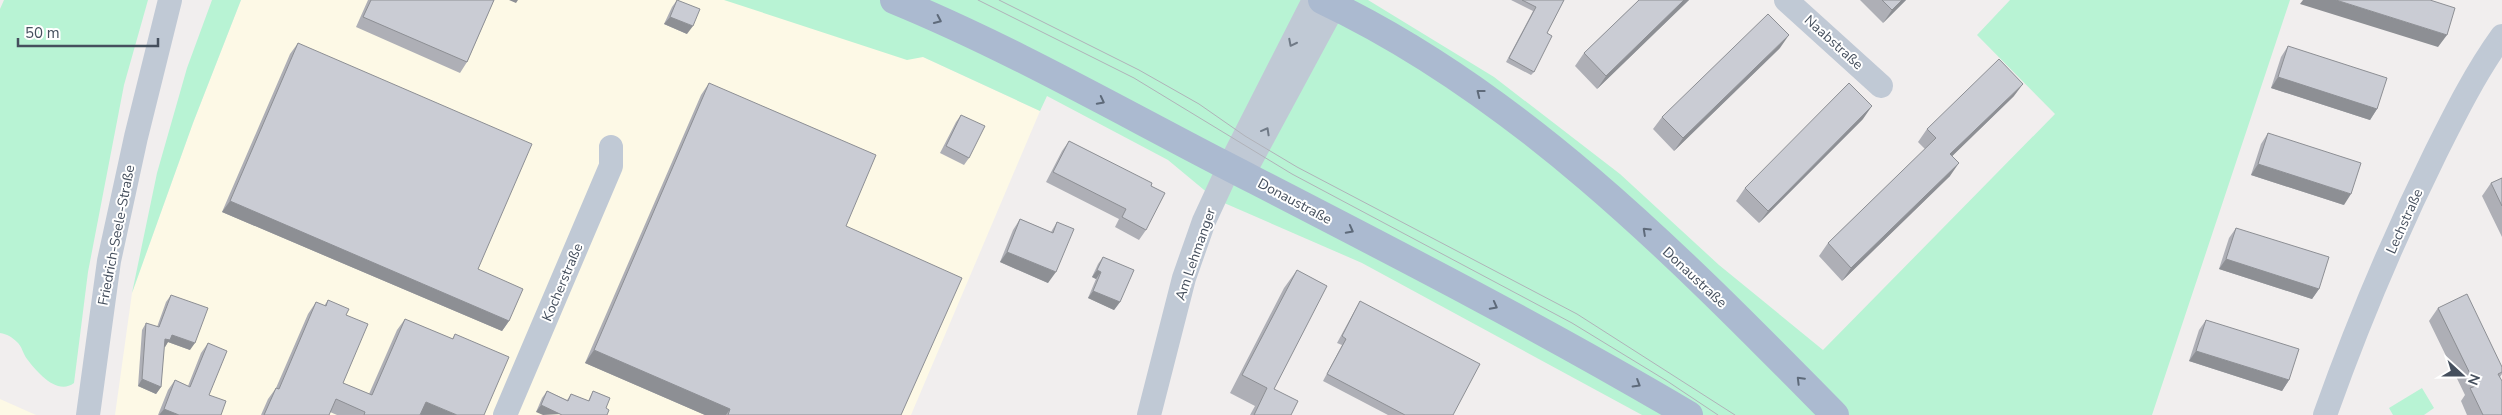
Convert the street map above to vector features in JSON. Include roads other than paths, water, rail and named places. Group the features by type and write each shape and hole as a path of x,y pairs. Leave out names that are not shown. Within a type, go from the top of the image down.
{"main road":[{"name":"Donaustraße","path":"894,0 1058,78 1607,366 1689,415"},
{"name":"Donaustraße","path":"1327,2 1397,39 1468,85 1604,192 1706,286 1835,415"}],"street":[{"name":"Friedrich-Seele-Straße","path":"88,415 110,261 136,137 158,57 170,0"},
{"name":"Friedrich-Seele-Straße","path":"158,57 182,0"},
{"name":"Naabstraße","path":"1786,0 1881,86"},
{"name":"Am Lehmanger","path":"1149,415 1184,278 1204,222 1236,171 1327,2"},
{"name":"Lechstraße","path":"2325,415 2356,333 2417,190 2467,93 2502,36"},
{"name":"Kocherstraße","path":"505,415 611,166 611,147"}],"tram line":[{"path":"978,0 1134,78 1292,174 1572,323 1667,381 1718,415"},
{"path":"999,0 1139,70 1199,104 1245,136 1297,167 1577,314 1735,415"}]}
